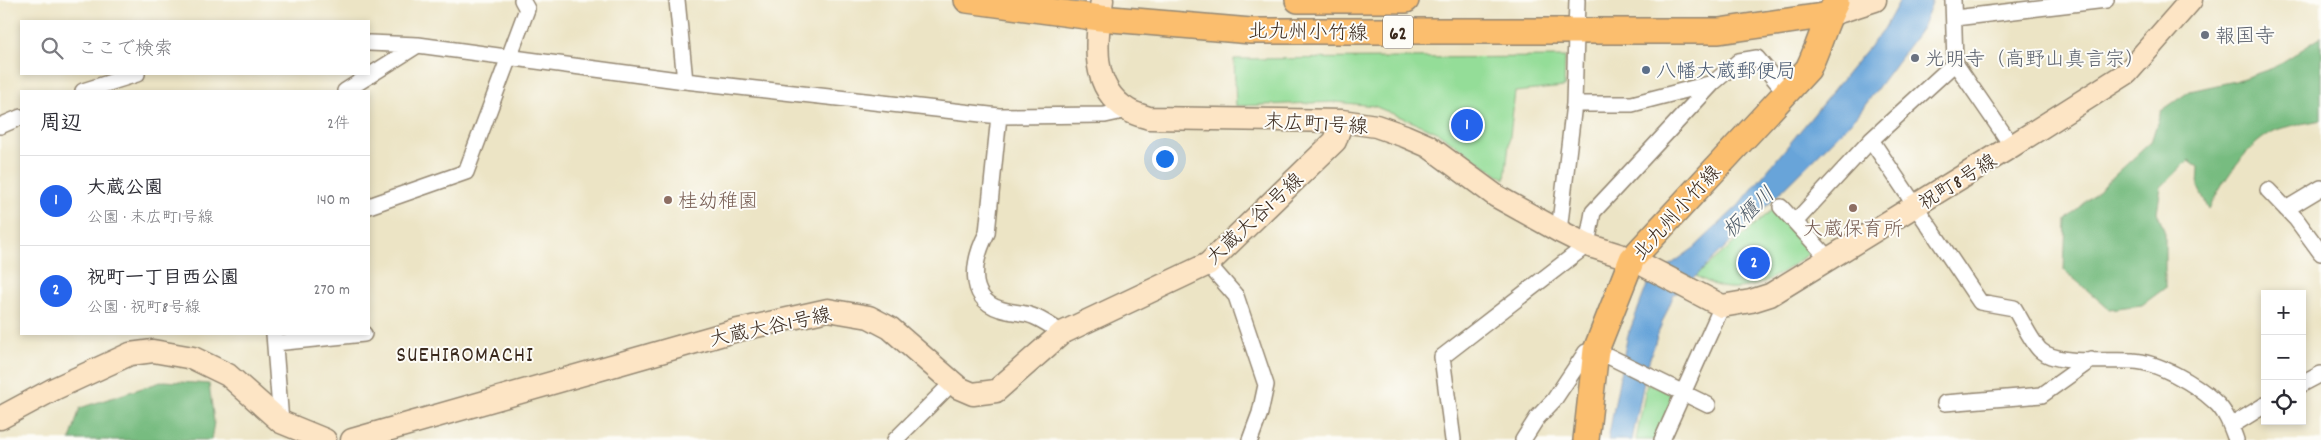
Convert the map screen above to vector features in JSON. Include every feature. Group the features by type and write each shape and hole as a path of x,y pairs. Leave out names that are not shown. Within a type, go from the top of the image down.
{"main road":[{"name":"北九州小竹線","path":"967,0 1101,9 1251,31 1719,31 1833,8"},
{"name":"北九州小竹線","path":"1298,0 1406,0"},
{"name":"北九州小竹線","path":"1586,440 1604,354 1641,264 1808,69 1818,49 1833,8"}],"street":[{"path":"370,206 466,172 527,9 522,0"},
{"path":"677,0 685,81"},
{"path":"1559,231 1574,104 1577,0"},
{"path":"1833,8 1875,0"},
{"path":"1953,0 1955,63 2012,146"},
{"path":"1955,18 2106,0"},
{"name":"祝町8号線","path":"1722,306 1770,296 1828,258 1916,206 2127,73 2191,0"},
{"name":"末広町1号線","path":"1101,9 1096,50 1100,76 1114,98 1128,110 1150,118 1342,121 1376,126 1428,146 1496,196 1559,231 1587,245 1641,264 1722,306"},
{"path":"370,43 510,56 685,81 999,116 1105,115 1128,110"},
{"path":"347,90 418,46"},
{"path":"1453,440 1442,357 1587,245 1593,212 1713,83 1739,61 1758,58 1786,93"},
{"path":"1795,222 1871,140 1955,63"},
{"path":"86,90 134,75"},
{"path":"1574,104 1632,104 1713,83"},
{"path":"999,116 987,233 979,248 974,270 977,287 987,302 1000,309 1034,316 1062,332"},
{"path":"0,126 20,117"},
{"name":"大蔵大谷1号線","path":"352,440 734,331 828,310 868,317 890,328 952,384 973,394 996,391 1062,332 1208,264 1335,141 1342,121"},
{"path":"1871,140 1980,302 2014,308 2040,350 2058,359 2136,361 2158,366 2180,377 2214,401 2234,433 2261,409"},
{"path":"2286,209 2321,188"},
{"path":"2268,190 2286,209 2321,253"},
{"path":"1781,207 1828,258"},
{"path":"1208,264 1236,296 1266,385 1260,413 1250,440"},
{"path":"1662,440 1722,306"},
{"path":"280,422 274,338 342,335"},
{"path":"0,418 54,389 130,354 153,351 193,358 228,375 280,422 325,440"},
{"path":"1523,440 1537,418 1554,400 1586,352 1604,354 1708,405"},
{"path":"1945,403 2042,395 2091,360"},
{"path":"2306,382 2321,374"},
{"path":"895,440 952,384"}],"green space":[{"path":"2321,35 2321,120 2282,128 2262,139 2235,166 2209,209 2198,187 2199,167 2189,160 2161,187 2157,212 2165,233 2165,288 2142,305 2109,309 2064,270 2066,220 2151,142 2161,111 2190,91 2235,81 2273,68 2320,38"},
{"path":"1565,57 1564,87 1515,92 1505,179 1437,132 1374,106 1336,102 1236,106 1234,59"},
{"path":"1772,210 1815,249 1783,272 1747,287 1721,287 1696,276"},
{"path":"164,381 209,384 214,422 211,440 70,440 80,408"},
{"path":"1647,383 1669,393 1672,400 1658,440 1636,440"}],"water":[{"name":"板櫃川","path":"1900,0 1933,0 1922,28 1857,116 1696,276 1674,294 1647,367 1632,440 1608,440 1627,338 1649,280 1694,248 1739,205 1884,29"}],"place":[{"name":"報国寺","path":"2205,35"},
{"name":"光明寺（高野山真言宗）","path":"1915,58"},
{"name":"八幡大蔵郵便局","path":"1646,70"},
{"name":"大蔵公園","path":"1467,125"},
{"name":"桂幼稚園","path":"668,200"},
{"name":"大蔵保育所","path":"1853,208"},
{"name":"祝町一丁目西公園","path":"1754,263"}],"district":[{"name":"SUEHIROMACHI","path":"465,353"}]}
